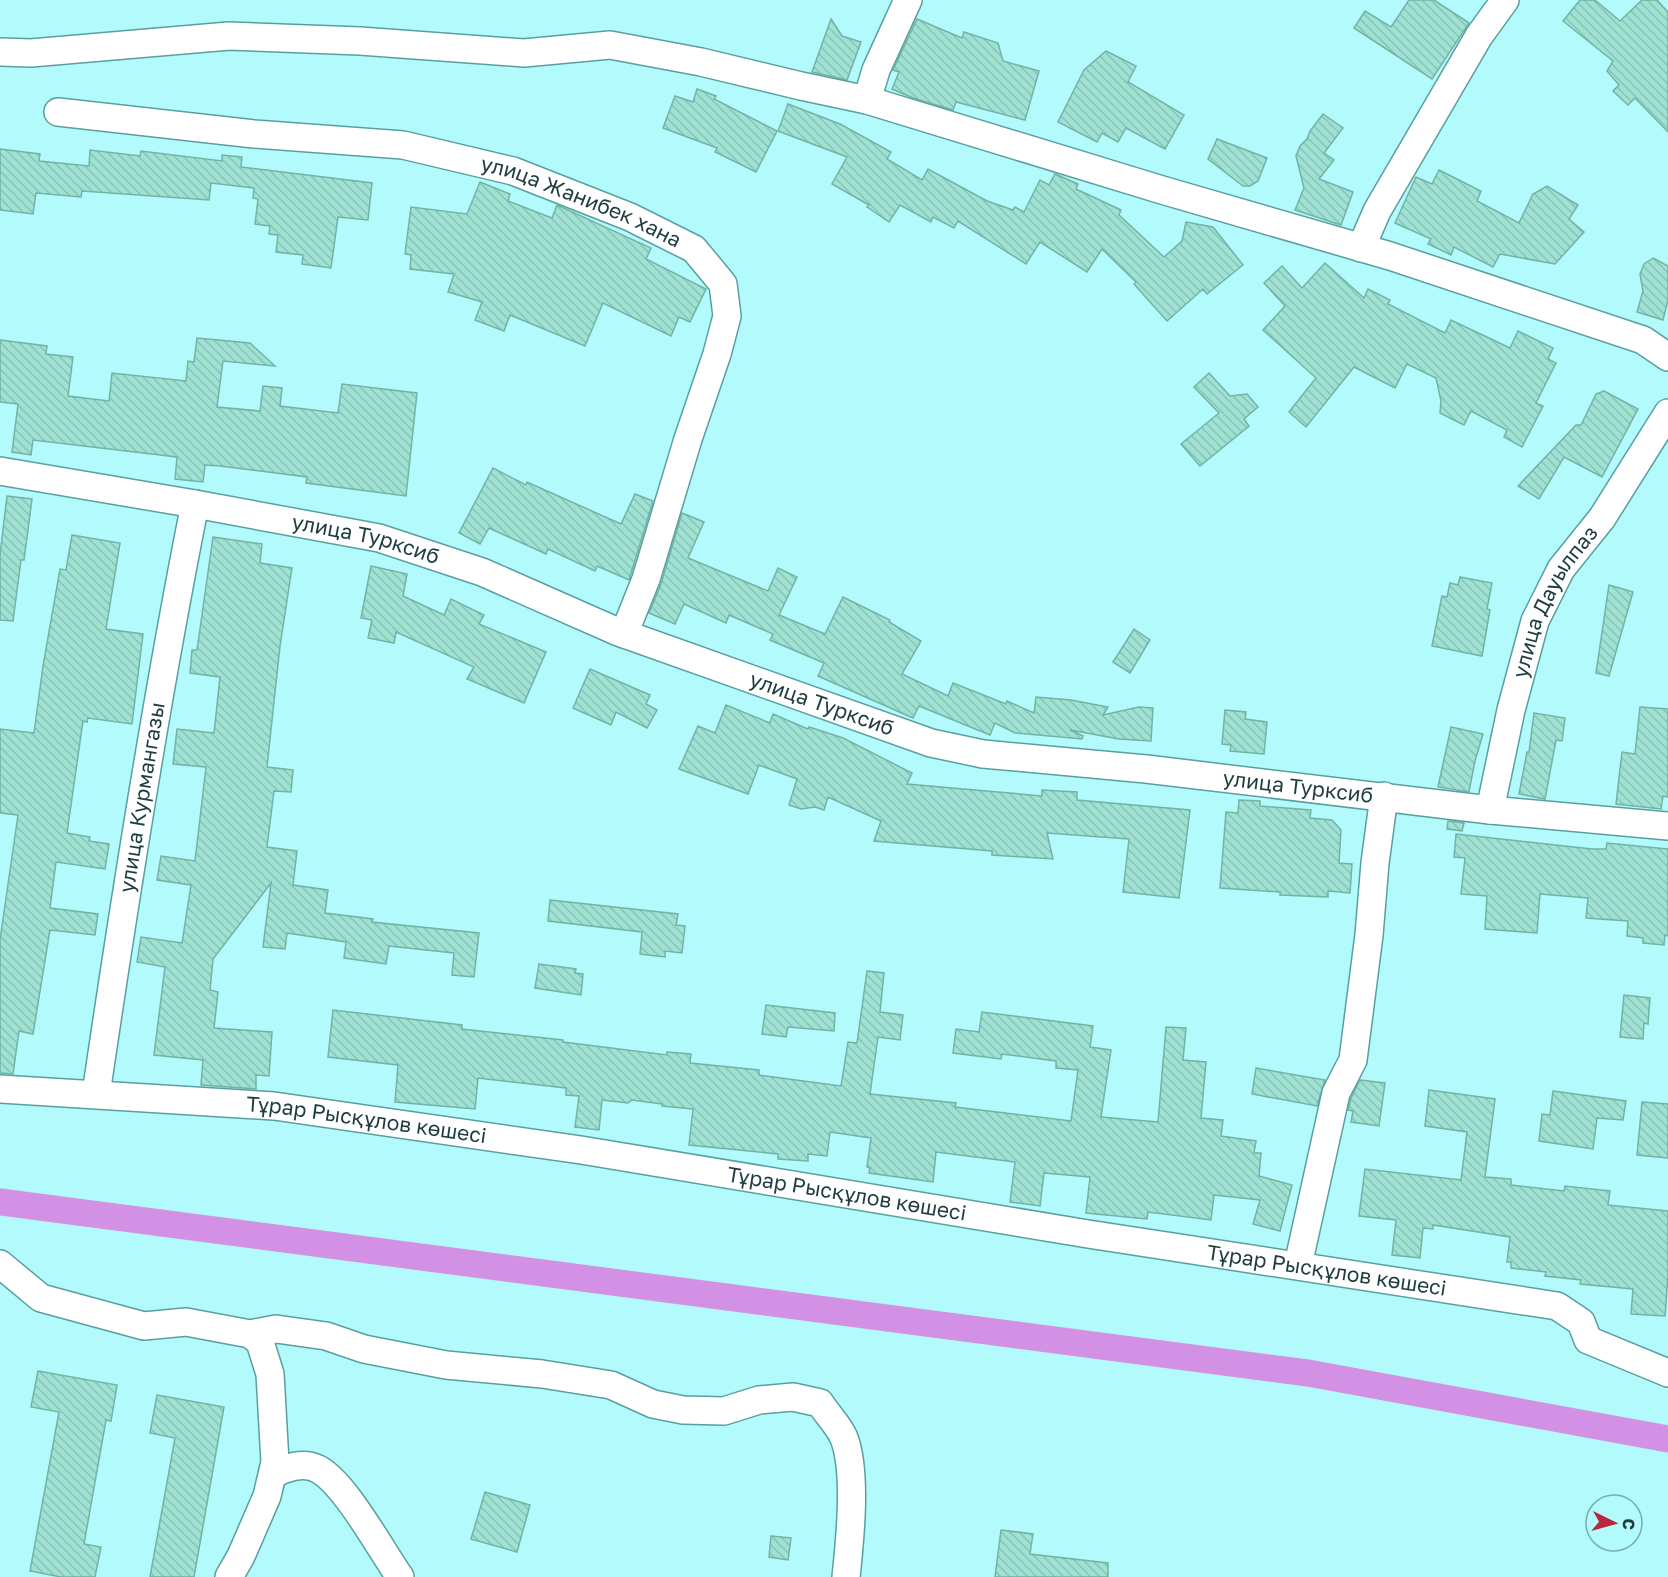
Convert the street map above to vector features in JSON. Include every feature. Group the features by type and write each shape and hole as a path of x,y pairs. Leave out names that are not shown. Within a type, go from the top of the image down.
{"street":[{"path":"867,100 876,70 908,0"},
{"path":"1361,248 1383,201 1479,36 1505,0"},
{"path":"0,52 31,53 229,36 360,40 524,53 610,45 701,62 867,100 1361,248 1643,340 1668,357"},
{"name":"улица Жанибек хана","path":"58,112 254,134 403,145 513,171 630,216 694,249 723,284 727,316 646,579 624,634"},
{"name":"улица Дауылпаз","path":"1490,810 1511,710 1535,621 1561,569 1602,518 1668,413"},
{"name":"улица Турксиб","path":"0,471 379,538 482,572 624,634 931,742 983,754 1146,769 1490,810 1668,826"},
{"name":"улица Курмангазы","path":"96,1094 118,944 171,626 195,504"},
{"path":"1298,1266 1336,1093 1353,1060 1384,796"},
{"name":"Тұрар Рысқұлов көшесі","path":"0,1089 286,1107 581,1150 1088,1234 1557,1306 1581,1322 1588,1340 1668,1373"},
{"path":"0,1264 41,1298 144,1326 186,1322 250,1334 276,1329 326,1336 364,1349 446,1365 542,1374 611,1385 653,1404 683,1410 724,1411 759,1400 794,1397 820,1404 843,1438 851,1474 850,1533 846,1577"},
{"path":"230,1577 263,1506 275,1462 270,1374 260,1342 250,1334"},
{"path":"273,1474 291,1466 317,1468 342,1490 400,1577"}],"building":[{"path":"1409,0 1434,0 1469,23 1432,79 1354,28 1365,11 1391,27"},
{"path":"1580,0 1595,0 1620,21 1642,0 1657,0 1668,12 1668,132 1635,98 1628,105 1613,91 1619,85 1607,71 1613,61 1563,21"},
{"path":"831,19 842,36 861,42 847,80 812,72"},
{"path":"917,19 962,38 964,32 998,43 1003,61 1039,71 1025,120 956,102 953,110 892,89 899,72 893,70"},
{"path":"1106,51 1136,66 1128,82 1184,115 1165,149 1126,128 1118,142 1102,133 1097,142 1058,122 1084,70"},
{"path":"697,89 716,96 714,99 777,131 756,172 715,152 717,148 663,128 675,96 693,102"},
{"path":"788,104 840,124 891,152 887,159 922,180 928,169 987,201 1013,210 1015,207 1024,212 1040,180 1049,185 1055,174 1078,184 1076,189 1121,210 1119,215 1164,257 1182,241 1186,222 1213,227 1243,265 1207,294 1203,289 1167,321 1134,284 1136,282 1102,249 1087,272 1040,242 1026,264 958,221 954,228 933,217 931,222 900,205 889,222 867,207 869,205 832,184 847,157 778,131"},
{"path":"1323,114 1343,128 1324,153 1334,160 1319,179 1353,192 1341,225 1295,210 1304,188 1296,156 1300,146"},
{"path":"1217,139 1267,158 1258,181 1250,186 1243,186 1208,159"},
{"path":"0,149 40,154 39,161 89,166 90,150 140,156 141,151 222,161 222,155 242,157 241,167 372,183 368,220 338,217 331,268 302,264 303,255 276,252 278,235 269,234 270,226 255,224 258,199 253,198 254,188 211,183 209,200 82,191 81,197 36,193 33,214 0,210"},
{"path":"1439,170 1481,191 1477,201 1519,223 1533,194 1547,186 1578,205 1569,219 1584,232 1555,264 1500,254 1493,267 1454,247 1451,255 1428,244 1431,239 1395,223 1416,177 1432,184"},
{"path":"480,182 510,194 508,201 552,218 557,205 651,248 646,259 706,289 690,322 679,317 671,336 603,303 585,346 510,315 504,331 475,320 482,302 448,292 454,274 410,269 411,255 405,254 411,207 467,214"},
{"path":"1653,258 1668,266 1668,300 1663,320 1637,312 1643,291 1640,274 1644,264"},
{"path":"1325,263 1364,298 1368,289 1390,300 1388,304 1445,333 1451,320 1510,348 1518,331 1553,348 1548,359 1556,363 1536,403 1543,406 1522,447 1504,437 1507,430 1471,411 1464,425 1440,413 1441,401 1436,378 1407,364 1395,388 1354,367 1306,427 1289,412 1316,378 1263,330 1285,306 1264,283 1282,266 1302,288"},
{"path":"197,338 250,343 275,366 223,361 217,407 260,411 263,386 282,388 280,406 338,413 342,384 417,393 406,496 306,483 307,477 220,466 205,465 203,482 175,479 177,457 33,440 31,455 12,452 18,404 0,402 0,340 47,346 46,354 73,357 68,396 109,401 112,373 186,381 188,361 194,362"},
{"path":"1209,373 1230,396 1247,394 1258,407 1244,419 1249,426 1200,466 1181,444 1219,413 1194,387"},
{"path":"1604,391 1638,409 1602,477 1564,457 1539,499 1518,486 1576,425 1581,425 1596,394"},
{"path":"493,468 526,485 527,482 621,524 635,494 653,501 629,580 597,566 595,571 548,549 546,554 489,528 480,544 459,533"},
{"path":"7,496 32,499 13,621 0,620 0,555"},
{"path":"682,513 704,522 688,558 768,591 778,568 797,577 779,615 825,634 843,597 890,620 889,622 921,641 902,674 948,696 953,683 1006,704 1007,701 1034,713 1036,697 1071,700 1108,707 1103,715 1139,707 1153,708 1151,741 1119,739 1070,730 1083,736 1082,739 1015,733 995,723 990,735 919,706 913,718 818,676 824,663 770,640 773,634 729,615 726,623 684,604 675,624 649,613 661,584"},
{"path":"72,535 120,543 106,629 143,634 132,724 88,718 87,722 83,721 67,833 90,837 89,841 109,844 105,869 56,862 50,908 98,914 95,935 50,930 33,1034 19,1031 13,1074 0,1073 0,940 18,815 0,813 0,729 34,733 60,569 66,570"},
{"path":"213,537 262,544 260,563 292,568 280,646 267,767 293,770 291,792 274,791 267,847 297,851 293,885 328,890 325,913 373,919 372,922 479,933 474,977 452,975 454,953 389,946 386,964 344,958 346,942 287,933 285,949 263,947 271,883 213,959 210,990 218,992 214,1028 272,1032 269,1076 256,1075 256,1089 201,1085 203,1060 154,1055 165,967 137,962 141,937 182,943 191,885 157,880 161,856 195,861 206,767 173,764 177,729 214,733 220,677 190,673 192,650 197,650"},
{"path":"371,566 407,574 403,596 444,615 451,599 484,615 479,624 546,652 524,703 467,679 474,667 396,632 394,643 368,638 372,620 361,618"},
{"path":"1460,577 1492,583 1482,656 1432,646 1442,596 1447,597 1450,583 1458,585"},
{"path":"1609,585 1633,592 1609,676 1596,673"},
{"path":"1134,629 1150,640 1130,673 1113,662"},
{"path":"590,669 650,695 646,704 657,710 647,728 616,712 611,725 573,708"},
{"path":"726,705 770,723 773,714 808,729 809,727 843,738 912,773 907,784 1042,796 1042,790 1077,792 1077,800 1190,810 1179,898 1123,892 1129,839 1047,833 1053,859 992,855 992,851 874,841 881,821 828,797 824,810 815,807 801,809 789,805 797,779 759,765 748,794 679,769 698,726 715,733"},
{"path":"1640,707 1668,709 1668,797 1663,796 1661,809 1616,804 1622,752 1635,754"},
{"path":"1225,710 1246,712 1245,719 1267,722 1264,754 1230,751 1231,745 1222,744"},
{"path":"1534,713 1565,718 1562,741 1556,740 1545,799 1519,794 1527,752 1529,752"},
{"path":"1451,727 1483,734 1469,792 1438,787"},
{"path":"1239,800 1260,801 1260,806 1311,810 1310,818 1332,820 1341,830 1339,863 1352,864 1350,893 1328,891 1328,897 1280,895 1280,892 1220,888 1226,812 1238,813"},
{"path":"1448,821 1464,823 1462,831 1447,829"},
{"path":"1456,834 1592,849 1606,849 1607,843 1668,849 1668,936 1665,935 1664,945 1643,943 1643,938 1627,936 1628,921 1586,918 1588,898 1540,894 1537,933 1485,929 1487,896 1461,894 1465,858 1454,857"},
{"path":"550,900 678,914 676,925 685,926 682,953 665,951 665,957 640,954 642,932 548,921"},
{"path":"539,964 576,969 575,973 583,974 581,995 535,988"},
{"path":"867,971 884,973 880,1012 903,1015 900,1040 878,1037 870,1094 956,1103 955,1107 1071,1121 1078,1070 1056,1068 1056,1061 1002,1054 1001,1059 953,1053 956,1029 979,1032 982,1012 1093,1026 1090,1047 1111,1050 1101,1117 1158,1122 1166,1027 1186,1028 1183,1060 1206,1062 1201,1118 1223,1120 1221,1136 1256,1141 1254,1153 1261,1153 1259,1176 1292,1185 1280,1231 1253,1224 1260,1200 1214,1195 1211,1220 1148,1212 1147,1219 1086,1213 1090,1177 1044,1173 1040,1206 1010,1202 1015,1162 936,1152 933,1182 869,1173 870,1168 867,1167 871,1138 830,1132 827,1156 808,1154 808,1161 778,1159 778,1154 689,1145 693,1109 662,1106 662,1104 632,1100 628,1103 602,1100 599,1130 575,1127 579,1096 566,1095 566,1088 478,1078 475,1109 395,1102 398,1065 328,1057 333,1010 462,1025 462,1029 667,1055 667,1052 691,1054 690,1063 759,1070 759,1075 841,1086 848,1042 857,1043"},
{"path":"1624,995 1650,998 1648,1024 1644,1023 1643,1039 1620,1037"},
{"path":"766,1005 835,1013 834,1031 788,1027 786,1037 762,1034"},
{"path":"1256,1068 1325,1080 1317,1106 1252,1094"},
{"path":"1360,1080 1385,1083 1379,1126 1351,1122 1353,1111 1348,1110"},
{"path":"1429,1090 1495,1099 1485,1177 1511,1179 1511,1185 1564,1191 1565,1186 1610,1191 1608,1205 1668,1211 1668,1275 1665,1316 1631,1314 1633,1289 1580,1284 1581,1280 1545,1276 1546,1272 1511,1268 1511,1262 1507,1262 1510,1237 1433,1225 1433,1229 1423,1228 1420,1258 1392,1255 1396,1220 1359,1216 1365,1169 1461,1180 1467,1132 1425,1126"},
{"path":"1553,1091 1626,1101 1623,1120 1597,1118 1593,1149 1539,1141 1542,1114 1550,1115"},
{"path":"1642,1102 1668,1104 1668,1158 1637,1155"},
{"path":"38,1371 117,1385 111,1421 106,1420 84,1544 101,1547 95,1577 61,1577 30,1571 59,1412 31,1407"},
{"path":"157,1395 224,1407 194,1577 150,1577 175,1438 150,1433"},
{"path":"485,1492 530,1505 517,1552 471,1539"},
{"path":"1001,1530 1033,1534 1030,1554 1108,1563 1108,1577 995,1577"},
{"path":"771,1536 791,1538 788,1560 769,1557"}],"waterway":[{"path":"0,1202 1308,1373 1668,1439"}]}
